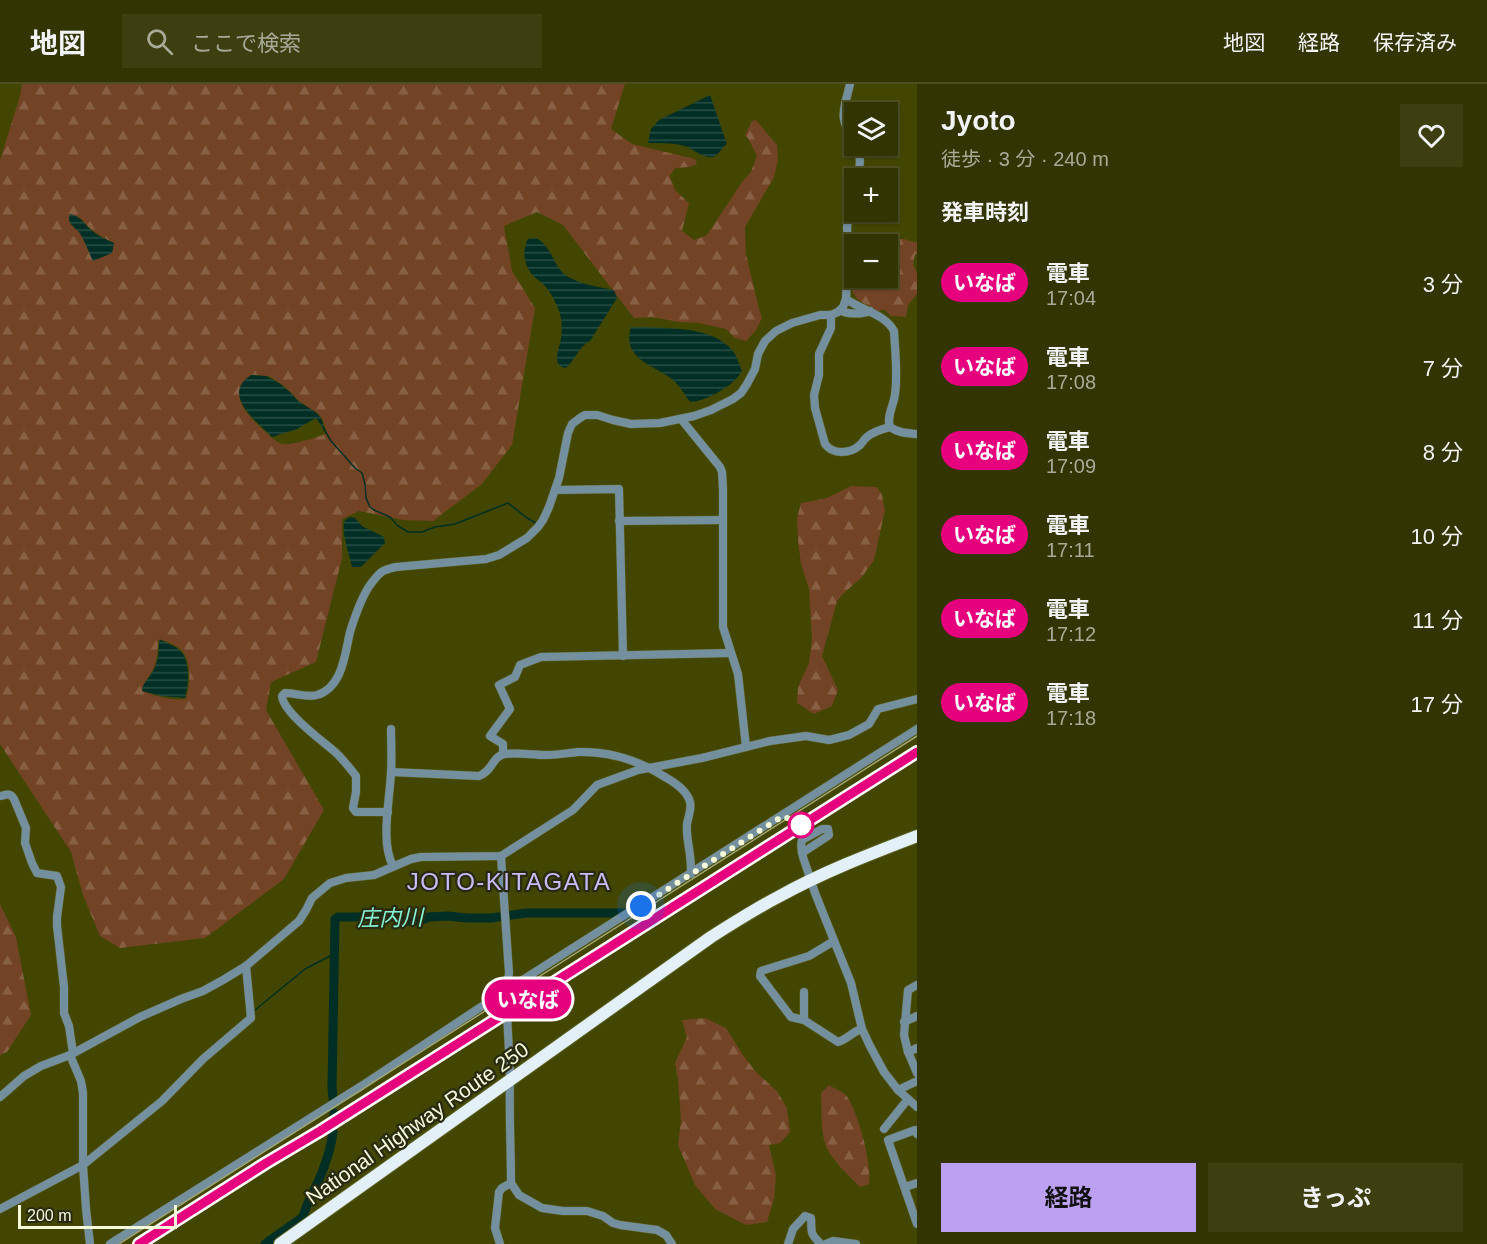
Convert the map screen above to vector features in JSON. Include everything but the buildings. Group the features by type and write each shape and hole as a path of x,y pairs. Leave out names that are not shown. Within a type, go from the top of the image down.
{"highway":[{"name":"National Highway Route 250","path":"280,1244 711,937 811,880 917,836"}],"street":[{"path":"845,102 850,84"},
{"path":"844,104 844,122"},
{"path":"388,812 356,812 353,808 356,776 334,751 290,711 283,703 282,696 285,693 294,693 316,696 325,692 336,679 342,666 354,619 366,590 382,572 396,567 474,561 499,555 527,538 538,527 549,507 564,457 568,433 572,424 580,418 585,415 597,415 631,424 660,423 711,410 741,393 755,369 758,354 765,341 776,331 792,322 820,315 831,315 843,307 846,299 848,222"},
{"path":"846,299 870,311 891,326 894,331 896,386 888,422 895,431 917,434"},
{"path":"840,310 844,313 870,311"},
{"path":"831,315 831,328 819,354 819,375 814,395 814,408 825,444 833,451 850,451 859,447 867,437 890,427"},
{"path":"681,419 722,472 723,627 738,674 746,747"},
{"path":"555,490 618,489 623,656"},
{"path":"619,521 723,520"},
{"path":"503,754 503,744 490,736 510,710 500,685 515,677 520,665 541,657 730,653"},
{"path":"0,1096 31,1071 71,1054 140,1017 223,981 246,966 299,921 312,898 330,883 346,878 374,875 421,857 501,856 573,810 597,785 638,770 702,758 770,741 806,735 829,740 849,735 868,724 879,709 917,699"},
{"path":"391,729 386,849 393,866"},
{"path":"110,1244 363,1085 917,729"},
{"path":"391,772 478,776 485,774 492,762 503,754 546,755 596,752 630,759 676,784 691,802 687,823 691,874"},
{"path":"0,796 8,794 14,799 26,828 25,843 37,873 53,874 59,879 61,887 57,917 64,987 63,1005 69,1026 71,1054 83,1093 83,1165 90,1244"},
{"path":"802,854 851,983 862,1029 874,1055 898,1090 917,1107"},
{"path":"501,856 509,973 506,1017 512,1183 519,1195 542,1208 587,1211 620,1225 657,1230 666,1235 672,1244"},
{"path":"834,941 809,956 760,971 760,976 788,1015 804,1020 838,1042 862,1029"},
{"path":"0,1209 83,1165 162,1101 203,1059 251,1018 246,966"},
{"path":"917,985 908,990 904,1022 908,1052 917,1073"},
{"path":"804,992 804,1020"},
{"path":"904,1022 917,1016"},
{"path":"908,1052 917,1048"},
{"path":"898,1090 917,1081"},
{"path":"884,1129 908,1100"},
{"path":"917,1134 915,1130 888,1140 917,1224"},
{"path":"500,1244 495,1228 499,1192 512,1183"},
{"path":"905,1187 917,1183"},
{"path":"788,1244 793,1229 805,1216 811,1218 811,1231 820,1244"},
{"path":"826,1244 833,1241 856,1244"}],"green space":[{"path":"22,84 625,84 611,129 632,144 695,159 697,164 675,168 670,176 675,190 689,203 682,231 694,240 707,235 751,172 757,156 745,135 752,121 756,120 777,145 778,160 774,177 745,227 746,254 762,318 756,330 746,341 735,338 726,329 699,323 652,317 634,318 563,225 537,212 504,226 512,271 535,308 512,445 482,484 433,521 403,520 359,511 342,519 342,558 316,662 271,682 266,710 324,810 284,879 205,938 120,948 100,936 83,895 71,852 0,744 0,160","holes":["70,214 81,218 94,231 114,243 112,253 75,229 69,219","252,375 269,376 317,413 322,418 327,433 291,444 276,441 254,421 244,408 239,394 244,381","160,639 175,645 185,656 189,674 186,699 164,698 142,691 154,666"]},
{"path":"898,239 917,243 917,254 913,264 917,273 917,294 908,305 906,317 891,316 885,310 877,312 857,299 851,289 898,288"},
{"path":"851,486 877,487 882,495 885,510 874,560 862,577 837,601 822,656 838,690 832,706 814,714 797,703 798,687 809,663 812,639 809,589 801,564 797,518 801,503 827,498"},
{"path":"0,904 16,937 31,1015 7,1052 0,1055"},
{"path":"705,1018 726,1028 743,1055 756,1072 777,1091 787,1108 790,1132 780,1143 769,1145 776,1175 774,1199 767,1222 746,1225 715,1209 695,1185 678,1145 681,1120 675,1063 687,1037 682,1020"},
{"path":"829,1085 847,1096 852,1106 867,1153 869,1184 860,1187 828,1151 822,1127 821,1093"}],"water":[{"path":"710,95 727,144 715,156 707,157 678,144 648,142 651,129 659,120"},
{"path":"70,214 79,218 98,235 114,243 112,253 93,261 81,235 70,222"},
{"path":"536,238 545,245 561,271 571,279 614,290 617,298 590,341 583,346 566,368 561,367 557,360 562,332 559,311 545,286 530,272 524,254 528,239"},
{"path":"631,327 670,328 712,336 732,350 742,371 733,382 719,392 690,402 673,380 635,354 629,338"},
{"path":"251,375 266,376 279,383 298,401 317,413 326,433 316,418 297,429 272,437 250,415 240,399 239,391"},
{"path":"350,517 384,537 385,543 361,567 352,567 346,543 344,524 345,520"},
{"path":"161,640 178,649 185,658 188,679 185,698 142,691 155,667"}],"waterway":[{"path":"324,429 331,441 362,473 366,498 370,507 390,517 408,532 422,532 455,524 508,503 536,523"},
{"name":"庄内川","path":"333,1098 335,919 338,917 396,917 407,921 419,921 429,917 447,916 491,918 526,913 624,913"},
{"path":"255,1010 305,969 334,954"},
{"name":"庄内川","path":"333,1121 334,1113"},
{"name":"庄内川","path":"265,1244 303,1217 325,1164 333,1132"}],"railway":[{"path":"119,1244 917,736"},
{"path":"139,1244 917,752"}],"train":[{"name":"いなば","path":"139,1244 917,752"}],"district":[{"name":"JOTO-KITAGATA","path":"509,881"}],"route":[{"path":"641,906 783,816 801,825"}]}
